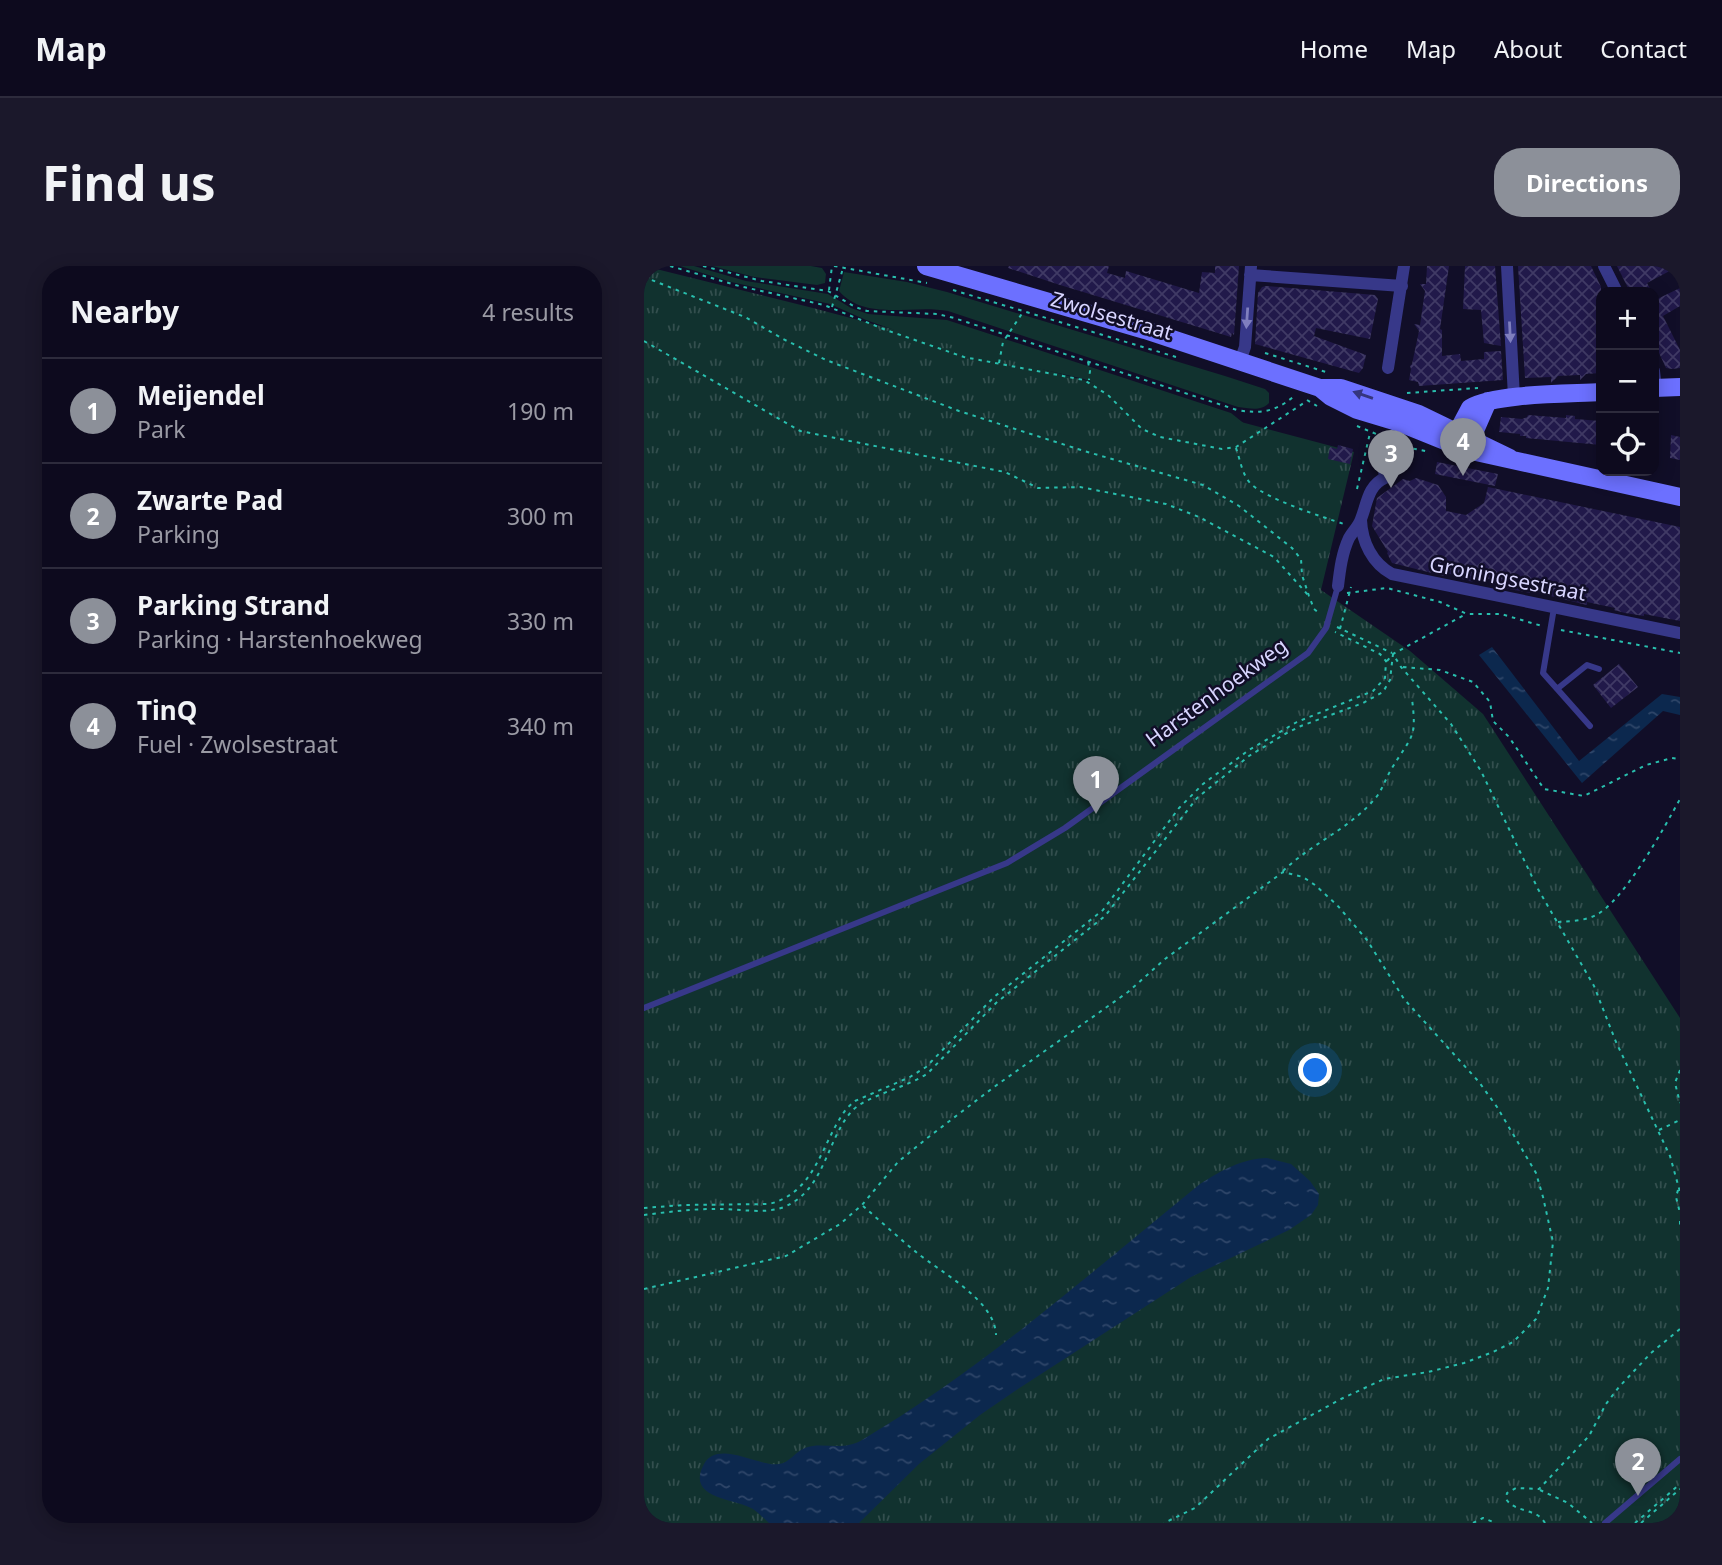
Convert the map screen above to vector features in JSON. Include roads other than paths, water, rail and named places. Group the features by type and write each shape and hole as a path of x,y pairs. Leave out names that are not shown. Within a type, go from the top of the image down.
{"main road":[{"name":"Zwolsestraat","path":"926,266 1240,361 1313,394 1331,397 1357,410 1402,416 1510,458 1680,497"},
{"path":"1659,383 1680,387"},
{"path":"1462,441 1488,401 1596,392"}],"street":[{"path":"1388,368 1404,266"},
{"path":"1507,266 1514,397"},
{"path":"1604,266 1614,287"},
{"path":"1240,361 1245,347 1251,271 1402,286"},
{"name":"Harstenhoekweg","path":"1342,589 1341,558 1370,492 1378,481 1385,478 1384,470 1402,416"},
{"name":"Groningsestraat","path":"1355,523 1372,555 1392,574 1680,633"}],"lane":[{"name":"Harstenhoekweg","path":"644,1008 976,877 1036,848 1300,660 1315,645 1342,589"},
{"path":"1554,608 1543,673 1590,726"},
{"path":"1557,689 1587,665 1599,668"},
{"path":"1605,1523 1680,1459"}],"water":[{"path":"1492,647 1579,761 1662,694 1680,697 1680,715 1663,711 1582,783 1479,655"},
{"path":"1267,1158 1291,1164 1310,1181 1319,1194 1318,1205 1311,1215 1289,1230 1191,1277 1015,1391 919,1464 859,1523 769,1523 753,1509 715,1496 701,1484 700,1476 704,1464 710,1457 719,1454 779,1464 805,1448 855,1444 862,1440 994,1351 1200,1184 1232,1166"}],"place":[{"name":"TinQ","path":"1463,476"},
{"name":"Parking Strand","path":"1391,488"},
{"name":"Meijendel","path":"1096,814"},
{"name":"Zwarte Pad","path":"1638,1496"}]}
